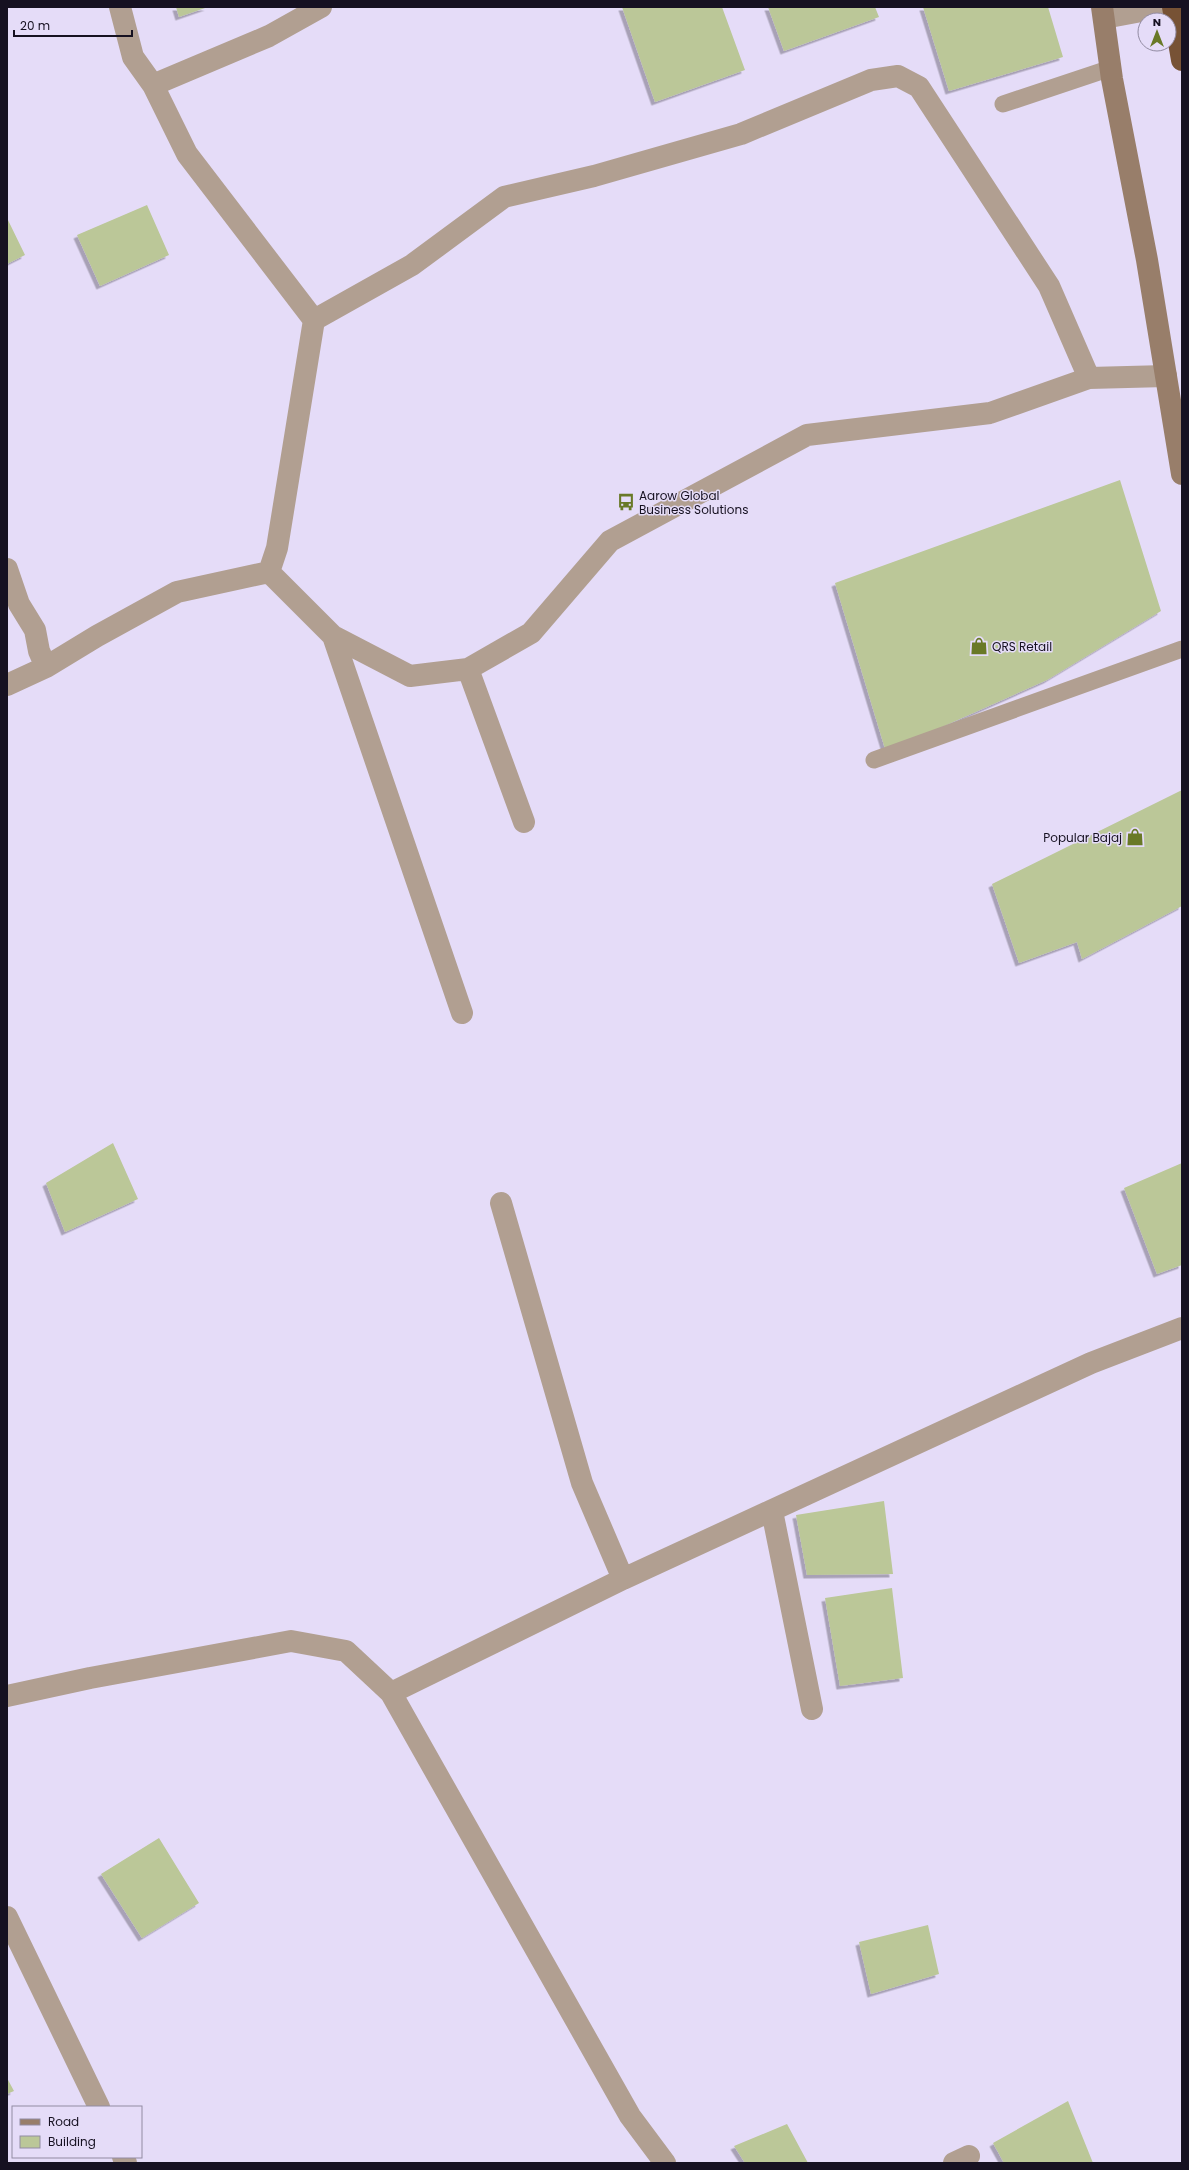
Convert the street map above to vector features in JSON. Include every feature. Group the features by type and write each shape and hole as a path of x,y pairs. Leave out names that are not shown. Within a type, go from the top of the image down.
{"highway":[{"path":"1173,7 1182,60"}],"street":[{"path":"120,7 133,57 153,85 187,154 314,320 277,548 269,572"},
{"path":"153,85 268,36 321,7"},
{"path":"1163,7 1103,13 1111,68 1147,260 1182,474"},
{"path":"314,320 412,266 504,197 594,176 741,134 871,80 898,76 919,87 1049,286 1090,378"},
{"path":"269,572 333,636 410,676 468,669 531,633 610,541 807,434 990,413 1090,378 1166,376"},
{"path":"7,569 19,604 35,630 39,651 46,667"},
{"path":"7,685 46,667 97,636 177,592 269,572"},
{"path":"333,636 462,1013"},
{"path":"468,669 524,822"},
{"path":"501,1203 582,1483 623,1579"},
{"path":"391,1693 623,1579 1091,1363 1182,1328"},
{"path":"772,1511 812,1708"},
{"path":"7,1696 90,1678 291,1641 346,1651 391,1693 630,2116 665,2163"},
{"path":"7,1917 99,2106"}],"lane":[{"path":"1003,104 1111,68"},
{"path":"874,760 1182,649"}],"building":[{"path":"176,7 208,7 179,17"},
{"path":"622,7 722,7 745,70 655,102"},
{"path":"768,7 875,7 879,17 784,51"},
{"path":"923,7 1048,7 1063,57 949,91"},
{"path":"147,205 169,255 100,286 77,235"},
{"path":"7,218 25,255 7,264"},
{"name":"QRS Retail","path":"1120,480 1161,611 1047,680 886,752 835,583"},
{"name":"Popular Bajaj","path":"1182,790 1182,906 1082,959 1077,942 1019,963 992,884"},
{"path":"113,1143 138,1199 65,1232 46,1183"},
{"path":"1182,1163 1182,1265 1157,1274 1124,1188"},
{"path":"884,1501 893,1574 807,1575 796,1515"},
{"path":"892,1588 903,1678 840,1686 825,1598"},
{"path":"159,1838 199,1903 142,1938 101,1874"},
{"path":"928,1925 939,1974 871,1994 859,1942"},
{"path":"7,2078 14,2091 7,2094"},
{"path":"1068,2101 1093,2163 1004,2163 993,2143"},
{"path":"787,2124 808,2163 745,2163 734,2146"}],"place":[{"name":"Aarow Global Business Solutions","path":"626,502"},
{"name":"QRS Retail","path":"979,646"},
{"name":"Popular Bajaj","path":"1135,837"}]}
